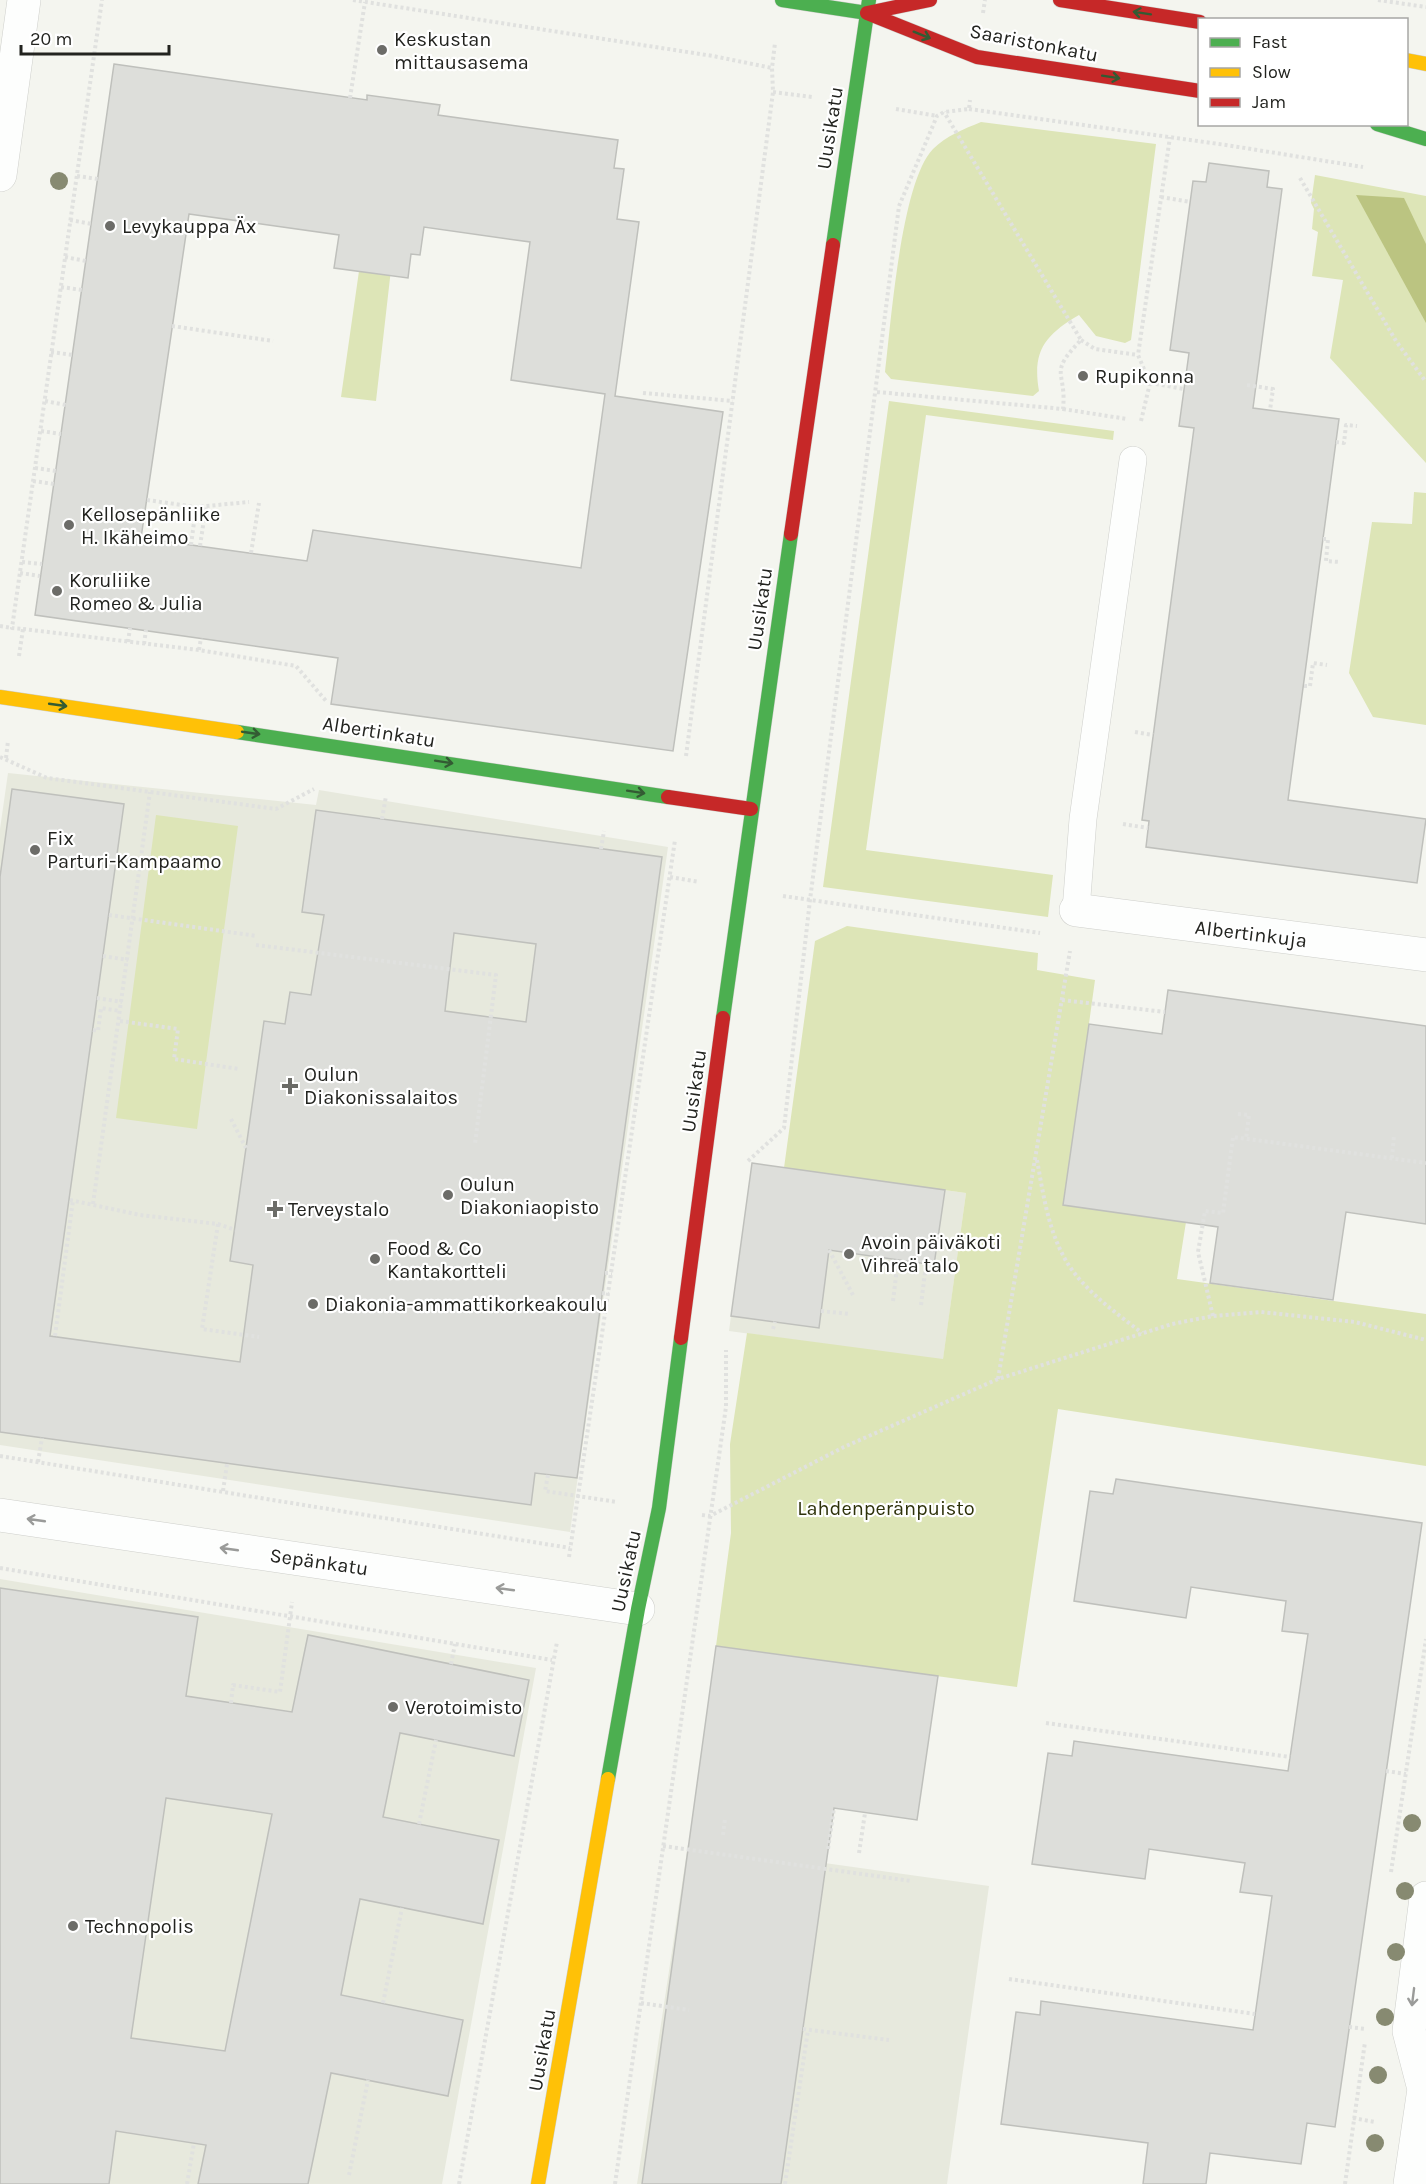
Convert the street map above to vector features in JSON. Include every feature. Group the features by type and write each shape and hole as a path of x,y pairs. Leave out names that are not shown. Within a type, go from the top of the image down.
{"main road":[{"name":"Saaristonkatu","path":"782,0 868,7 930,0"},
{"path":"1060,0 1198,22"},
{"name":"Saaristonkatu","path":"868,7 977,57 1198,91"},
{"name":"Uusikatu","path":"538,2184 638,1609 659,1508 751,809 868,7"},
{"path":"1408,60 1426,64"},
{"path":"1384,126 1426,139"},
{"name":"Albertinkatu","path":"6,697 751,809"}],"street":[{"path":"0,175 24,0"},
{"name":"Albertinkuja","path":"1074,924 1426,956"},
{"name":"Sepänkatu","path":"0,1515 638,1609"},
{"path":"1410,2184 1425,2089 1409,2031 1426,1898"}],"lane":[{"path":"1074,924 1083,819 1134,460"}],"path":[{"path":"12,628 102,0"},
{"path":"353,0 713,56 772,68"},
{"path":"969,109 985,0"},
{"path":"1378,0 1426,7"},
{"path":"350,98 365,2"},
{"path":"674,757 686,759 773,92 772,68 776,33"},
{"path":"748,1161 784,1128 810,900 877,392 899,206 937,116 944,112 969,109 1370,168"},
{"path":"944,112 1081,340 1095,349 1138,355"},
{"path":"877,392 1063,409 1142,421 1150,383 1138,355 1170,137"},
{"path":"77,176 98,179"},
{"path":"1300,178 1396,341 1426,382"},
{"path":"1161,197 1190,202"},
{"path":"70,220 92,224"},
{"path":"65,257 86,261"},
{"path":"61,286 82,290"},
{"path":"171,327 273,341"},
{"path":"1063,409 1065,394 1059,372 1063,360 1081,340"},
{"path":"51,352 73,355"},
{"path":"1150,383 1184,389"},
{"path":"1248,385 1274,389 1270,410"},
{"path":"643,393 733,401"},
{"path":"45,401 66,405"},
{"path":"1336,442 1344,443 1346,425 1357,426"},
{"path":"40,431 61,434"},
{"path":"35,468 56,471"},
{"path":"33,481 54,484"},
{"path":"147,500 196,507 249,502"},
{"path":"251,553 259,503"},
{"path":"200,546 206,506"},
{"path":"190,545 196,507"},
{"path":"1323,538 1329,539 1326,561 1340,562"},
{"path":"22,562 42,564"},
{"path":"20,573 40,576"},
{"path":"0,626 199,650 296,666 330,706"},
{"path":"128,642 129,628"},
{"path":"6,758 6,697 23,629"},
{"path":"144,644 146,630"},
{"path":"199,650 201,638"},
{"path":"1304,686 1310,686 1313,663 1327,665"},
{"path":"0,757 47,778 276,809 323,785"},
{"path":"93,1204 150,792"},
{"path":"376,794 398,797"},
{"path":"382,819 386,796"},
{"path":"459,2184 563,1598 681,799"},
{"path":"592,829 614,832"},
{"path":"601,849 604,831"},
{"path":"665,840 675,842"},
{"path":"670,877 810,900 1074,924 998,1379"},
{"path":"109,915 257,936"},
{"path":"256,945 496,975 475,1144"},
{"path":"103,956 128,960"},
{"path":"97,998 122,1002"},
{"path":"1062,1000 1165,1012"},
{"path":"93,1030 98,1031 101,1008 120,1011"},
{"path":"119,1021 178,1029 174,1059 239,1069"},
{"path":"1238,1114 1249,1115 1246,1139"},
{"path":"231,1119 246,1148"},
{"path":"1392,1158 1394,1135"},
{"path":"1213,1316 1198,1252 1205,1211 1223,1213 1233,1137 1426,1163"},
{"path":"1036,1155 1045,1207 1065,1259 1098,1298 1143,1334"},
{"path":"55,1336 54,1328 71,1200 140,1215 218,1224 235,1230"},
{"path":"218,1224 202,1329 259,1337"},
{"path":"829,1250 853,1295"},
{"path":"893,1301 898,1260"},
{"path":"921,1305 926,1264"},
{"path":"605,1273 612,1274"},
{"path":"602,1293 609,1294"},
{"path":"821,1311 850,1314"},
{"path":"548,1475 545,1491 710,1516 844,1447 998,1379 1143,1334 1213,1316 1261,1312 1355,1322 1426,1340"},
{"path":"773,1329 775,1322"},
{"path":"615,2184 726,1407 726,1340"},
{"path":"38,1462 42,1438"},
{"path":"0,1456 570,1548"},
{"path":"224,1491 227,1464"},
{"path":"231,1703 233,1685 280,1692 299,1559"},
{"path":"0,1568 552,1660"},
{"path":"451,1664 456,1644"},
{"path":"1046,1723 1290,1757"},
{"path":"419,1824 436,1740"},
{"path":"1386,1771 1406,1774"},
{"path":"828,1849 834,1808"},
{"path":"859,1853 865,1813"},
{"path":"723,1835 725,1820"},
{"path":"663,1846 911,1881"},
{"path":"383,2003 402,1908"},
{"path":"1009,1979 1255,2014"},
{"path":"641,2003 689,2010"},
{"path":"1349,2027 1367,2029"},
{"path":"803,2029 889,2040"},
{"path":"785,2184 808,2030"},
{"path":"349,2175 368,2080"},
{"path":"187,2184 194,2143"}],"shaded area":[{"path":"1356,195 1404,198 1426,244 1426,323"},
{"path":"8,773 316,805 319,790 668,847 570,1532 0,1445 0,829"},
{"name":"Avoin päiväkoti Vihreä talo","path":"784,1168 966,1193 943,1360 729,1331 731,1316"},
{"path":"0,1579 536,1668 442,2184 0,2184"},
{"path":"688,1844 989,1886 947,2184 637,2184"}],"green space":[{"path":"981,122 1156,144 1131,340 1125,343 1096,336 1079,315 1057,330 1044,346 1038,365 1039,391 1033,396 891,379 885,372 899,254 905,221 922,166 933,149 944,140"},
{"path":"1315,175 1426,196 1426,463 1330,358 1343,280 1312,276 1318,232 1312,229 1314,209 1311,203"},
{"path":"394,243 376,401 341,397 359,271"},
{"path":"889,401 1114,431 1113,440 926,415 866,850 1053,875 1048,917 823,887"},
{"path":"1414,492 1426,493 1426,725 1373,717 1349,673 1372,522 1412,524"},
{"path":"156,815 238,826 197,1129 116,1118"},
{"name":"Lahdenperänpuisto","path":"847,926 1038,953 1037,970 1095,980 1064,1205 1186,1222 1177,1279 1426,1314 1426,1466 1058,1409 1017,1687 716,1646 731,1533 730,1444 747,1333 943,1359 966,1193 784,1168 815,941"}],"building":[{"path":"114,64 367,100 367,95 440,105 438,115 618,140 614,168 624,169 617,219 639,222 615,396 723,412 673,751 331,704 338,658 35,615","holes":["189,214 339,235 334,268 408,278 411,254 420,255 424,227 530,242 511,380 605,394 581,568 313,530 307,561 141,538"]},
{"path":"1209,163 1269,171 1267,187 1282,189 1253,408 1339,419 1288,800 1426,819 1417,883 1146,847 1149,821 1142,820 1194,428 1179,426 1189,353 1170,350 1193,181 1206,182"},
{"path":"12,789 124,804 50,1336 240,1362 253,1265 230,1261 264,1021 285,1024 290,992 311,995 324,915 302,912 316,810 662,857 577,1478 535,1473 531,1505 0,1432 0,877","holes":["454,933 536,944 526,1022 445,1011"]},
{"path":"1168,990 1426,1026 1426,1224 1346,1212 1333,1300 1210,1283 1218,1227 1063,1205 1089,1024 1162,1034"},
{"path":"752,1163 945,1190 934,1265 829,1250 819,1328 731,1316"},
{"path":"1116,1479 1422,1523 1335,2127 1307,2123 1301,2164 1210,2153 1206,2184 1143,2184 1148,2143 1001,2124 1016,2012 1040,2015 1041,2001 1253,2030 1272,1896 1240,1892 1245,1863 1149,1849 1145,1879 1032,1864 1048,1753 1072,1756 1074,1741 1288,1771 1308,1634 1282,1631 1286,1601 1191,1587 1186,1618 1074,1601 1090,1491 1113,1494"},
{"path":"0,1588 198,1617 186,1696 292,1712 308,1635 529,1680 514,1756 400,1733 383,1817 499,1840 483,1924 360,1899 350,1948 341,1995 463,2020 448,2096 331,2073 308,2184 198,2184 206,2145 116,2131 109,2184 0,2184","holes":["166,1798 272,1814 225,2051 131,2038"]},
{"path":"716,1646 938,1676 917,1820 834,1808 781,2184 642,2184"}],"traffic: fast":[{"path":"782,0 867,13"},
{"path":"833,245 869,0"},
{"path":"1384,126 1426,139"},
{"path":"723,1018 791,534"},
{"path":"237,732 668,797"},
{"path":"608,1779 638,1609 659,1508 681,1338"}],"traffic: slow":[{"path":"1408,60 1426,64"},
{"path":"0,697 237,732"},
{"path":"538,2184 608,1779"}],"traffic: jam":[{"path":"867,13 930,0"},
{"path":"1060,0 1198,22"},
{"path":"867,13 977,57 1198,91"},
{"path":"791,534 833,245"},
{"path":"668,797 751,809"},
{"path":"681,1338 723,1018"}],"place":[{"name":"Keskustan mittausasema","path":"382,50"},
{"name":"Levykauppa Äx","path":"110,226"},
{"name":"Rupikonna","path":"1083,376"},
{"name":"Kellosepänliike H. Ikäheimo","path":"69,525"},
{"name":"Koruliike Romeo & Julia","path":"57,591"},
{"name":"Fix Parturi-Kampaamo","path":"35,850"},
{"name":"Oulun Diakonissalaitos","path":"290,1086"},
{"name":"Oulun Diakoniaopisto","path":"448,1195"},
{"name":"Terveystalo","path":"275,1209"},
{"name":"Avoin päiväkoti Vihreä talo","path":"849,1254"},
{"name":"Food & Co Kantakortteli","path":"375,1259"},
{"name":"Diakonia-ammattikorkeakoulu","path":"313,1304"},
{"name":"Verotoimisto","path":"393,1707"},
{"name":"Technopolis","path":"73,1926"}]}
